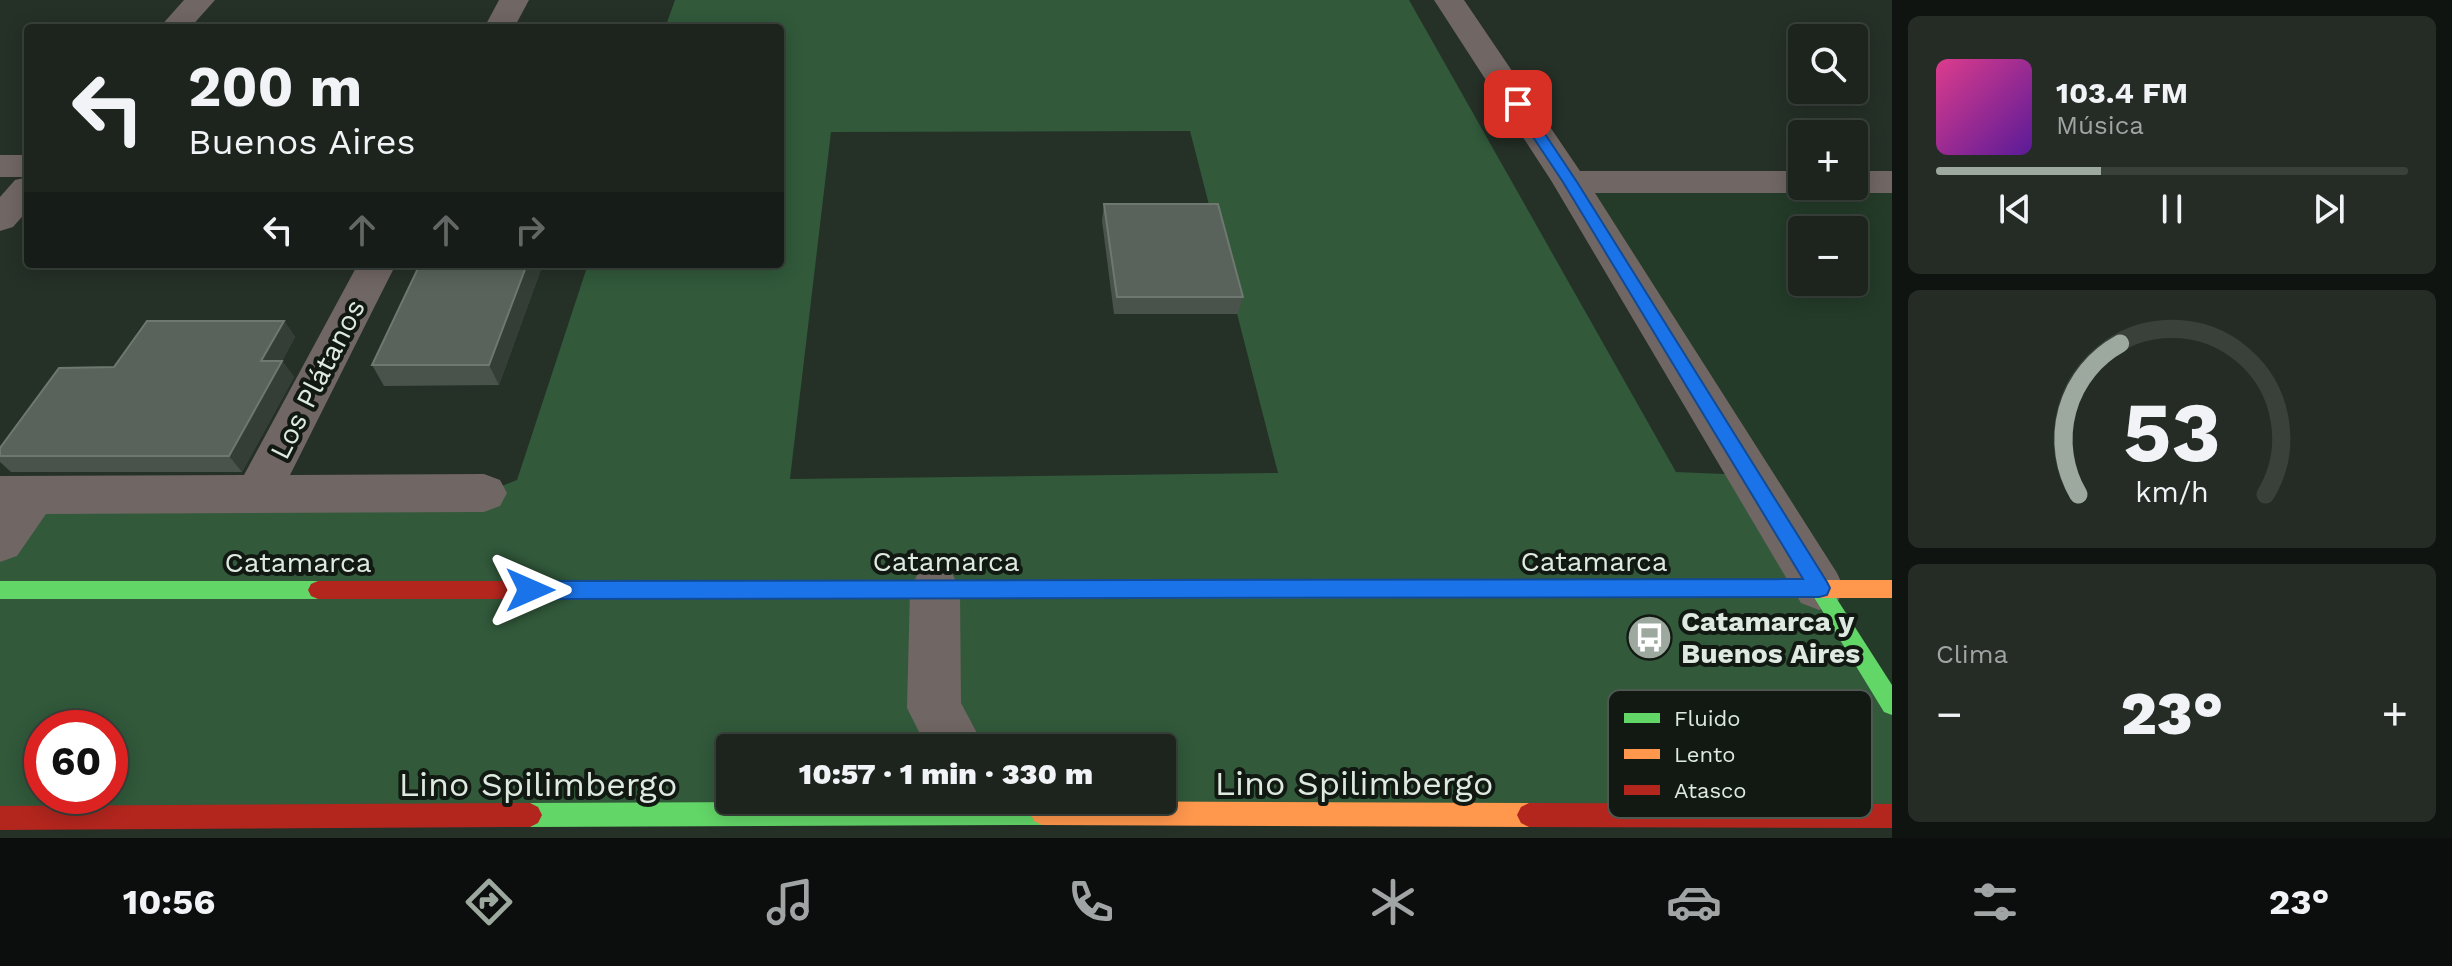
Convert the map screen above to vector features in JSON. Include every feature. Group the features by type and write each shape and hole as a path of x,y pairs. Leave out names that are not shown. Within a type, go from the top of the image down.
{"main road":[{"path":"1819,588 1892,705"},
{"name":"Catamarca","path":"0,590 1892,589"},
{"name":"Lino Spilimbergo","path":"0,818 1608,816"},
{"name":"Lino Spilimbergo","path":"1872,816 1892,816"}],"street":[{"path":"178,24 200,0"},
{"path":"501,24 514,0"},
{"path":"1449,0 1570,182 1819,588"},
{"path":"0,166 24,166"},
{"path":"1570,182 1788,182"},
{"path":"1868,182 1892,182"},
{"path":"0,219 24,192"},
{"name":"Los Plátanos","path":"257,495 375,268"},
{"path":"0,542 16,495 484,493"},
{"path":"935,590 934,708 949,734"}],"shaded area":[{"path":"675,0 1409,0 1676,472 1749,475 1892,705 1892,816 1872,816 1872,690 1608,690 1608,816 0,818 0,495 484,493 517,480 587,268 784,268 784,24 666,24","holes":["1190,131 1278,473 790,479 831,132"]},
{"path":"1570,182 1788,186 1788,200 1868,200 1868,183 1892,182 1892,705"}],"building":[{"path":"1104,204 1218,204 1243,297 1117,297"},
{"path":"418,268 525,268 489,365 372,365"},
{"path":"147,321 284,321 261,361 282,361 229,456 0,456 0,448 59,368 114,367"}],"traffic: fast":[{"path":"1819,588 1892,705"},
{"path":"796,590 1434,589"},
{"path":"0,590 318,590"},
{"path":"530,815 786,814"}],"traffic: slow":[{"path":"1434,589 1892,589"},
{"path":"1176,814 1529,815"}],"traffic: jam":[{"path":"318,590 796,590"},
{"path":"0,818 530,815"},
{"path":"1529,815 1608,815"},
{"path":"1872,816 1892,816"}],"place":[{"name":"Catamarca y Buenos Aires","path":"1650,637"}],"route":[{"path":"530,590 1819,588 1570,182 1518,104"}]}
